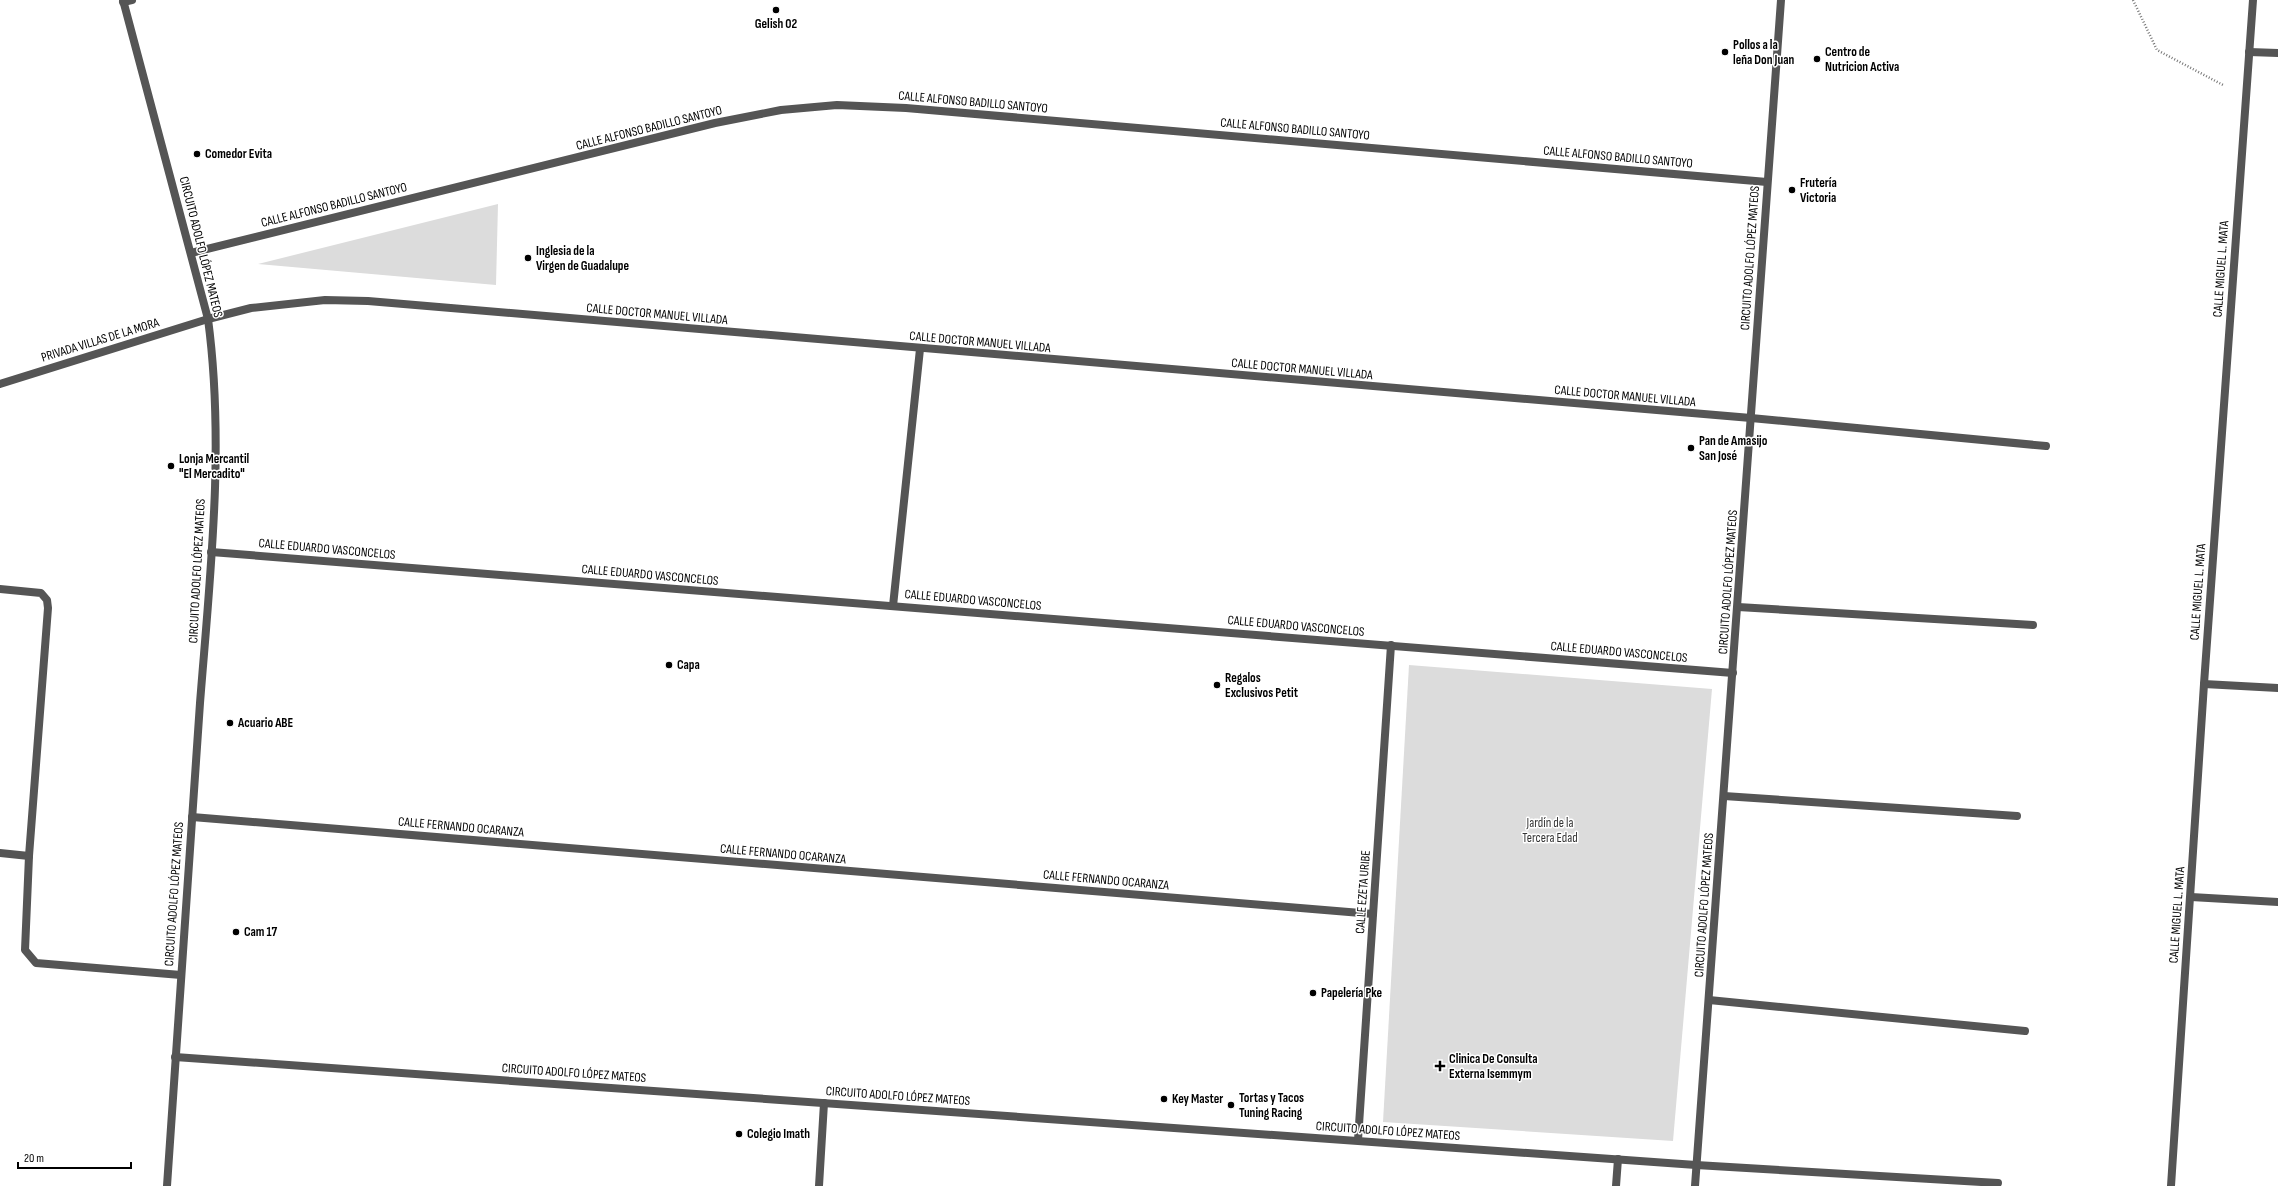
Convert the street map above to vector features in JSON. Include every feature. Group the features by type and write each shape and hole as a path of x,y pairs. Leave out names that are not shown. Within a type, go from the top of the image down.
{"street":[{"name":"CIRCUITO ADOLFO LÓPEZ MATEOS","path":"1694,1186 1738,607 1781,0"},
{"name":"CALLE MIGUEL L. MATA","path":"2171,1186 2204,684 2253,0"},
{"name":"CIRCUITO ADOLFO LÓPEZ MATEOS","path":"126,1 208,319 213,358 216,406 211,552 180,975 167,1186"},
{"path":"2249,52 2278,53"},
{"name":"CALLE ALFONSO BADILLO SANTOYO","path":"191,253 716,123 781,110 838,105 906,108 1767,182"},
{"name":"CALLE DOCTOR MANUEL VILLADA","path":"208,319 252,308 290,303 325,300 368,301 920,349 1751,418 2046,446"},
{"name":"PRIVADA VILLAS DE LA MORA","path":"0,384 208,319"},
{"path":"893,606 920,349"},
{"name":"CALLE EDUARDO VASCONCELOS","path":"211,552 1733,673"},
{"path":"0,589 41,593 47,600 48,608 29,856 24,941 25,950 36,963 180,975"},
{"path":"1738,607 2032,625"},
{"name":"CALLE EZETA URIBE","path":"1358,1140 1391,645"},
{"path":"2204,684 2278,688"},
{"path":"1724,796 2017,816"},
{"name":"CALLE FERNANDO OCARANZA","path":"192,817 1373,914"},
{"path":"0,853 29,856"},
{"path":"2191,897 2278,902"},
{"path":"1709,1000 2025,1031"},
{"name":"CIRCUITO ADOLFO LÓPEZ MATEOS","path":"175,1057 1696,1165"},
{"path":"819,1186 824,1103"},
{"path":"1616,1186 1618,1159"},
{"path":"1696,1165 1998,1183"}],"path":[{"path":"2133,0 2157,50 2245,97"}],"green space":[{"path":"498,204 496,285 258,264"},
{"name":"Jardín de la Tercera Edad","path":"1409,665 1712,689 1673,1141 1383,1122"}],"place":[{"name":"Gelish 02","path":"776,10"},
{"name":"Pollos a la leña Don Juan","path":"1725,52"},
{"name":"Centro de Nutricion Activa","path":"1817,59"},
{"name":"Comedor Evita","path":"197,154"},
{"name":"Frutería Victoria","path":"1792,190"},
{"name":"Inglesia de la Virgen de Guadalupe","path":"528,258"},
{"name":"Pan de Amasijo San José","path":"1691,448"},
{"name":"Lonja Mercantil \"El Mercadito\"","path":"171,466"},
{"name":"Capa","path":"669,665"},
{"name":"Regalos Exclusivos Petit","path":"1217,685"},
{"name":"Acuario ABE","path":"230,723"},
{"name":"Cam 17","path":"236,932"},
{"name":"Papelería Pke","path":"1313,993"},
{"name":"Clinica De Consulta Externa Isemmym","path":"1440,1066"},
{"name":"Key Master","path":"1164,1099"},
{"name":"Tortas y Tacos Tuning Racing","path":"1231,1105"},
{"name":"Colegio Imath","path":"739,1134"}]}
